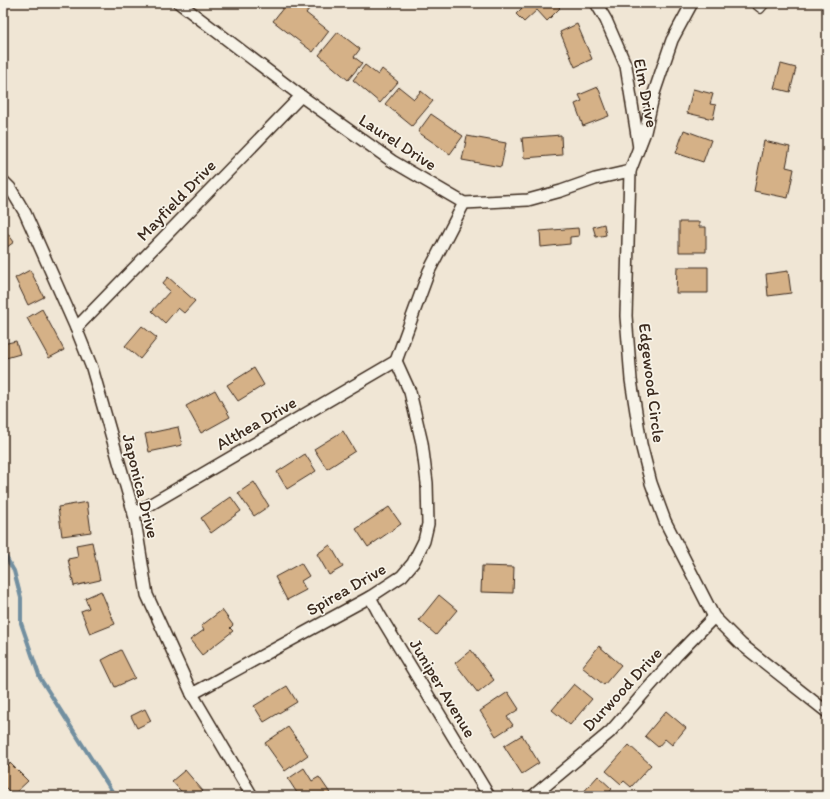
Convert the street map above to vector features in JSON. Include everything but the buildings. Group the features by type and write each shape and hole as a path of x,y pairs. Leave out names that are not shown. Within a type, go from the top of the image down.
{"street":[{"name":"Laurel Drive","path":"179,3 301,96 392,161 464,203"},
{"name":"Elm Drive","path":"596,3 606,20 626,66 640,148"},
{"name":"Edgewood Circle","path":"692,3 672,40 654,93 646,132 630,171 626,316 631,380 641,444 651,484 665,521 714,617 741,644 827,712"},
{"name":"Mayfield Drive","path":"76,328 301,96"},
{"path":"396,361 429,271 464,203 528,200 561,191 595,179 630,171"},
{"name":"Japonica Drive","path":"3,181 10,188 25,213 92,368 134,514 147,595 192,694 252,796"},
{"name":"Althea Drive","path":"134,514 396,361"},
{"name":"Spirea Drive","path":"192,694 370,597 402,576 413,563 424,541 428,524 427,484 422,443 410,392 396,361"},
{"name":"Juniper Avenue","path":"370,597 489,796"},
{"name":"Durwood Drive","path":"533,796 610,732 677,655 714,617"}],"lane":[{"path":"752,3 761,10 767,3"}],"waterway":[{"path":"3,552 14,571 21,598 21,623 40,678 115,796"}]}
